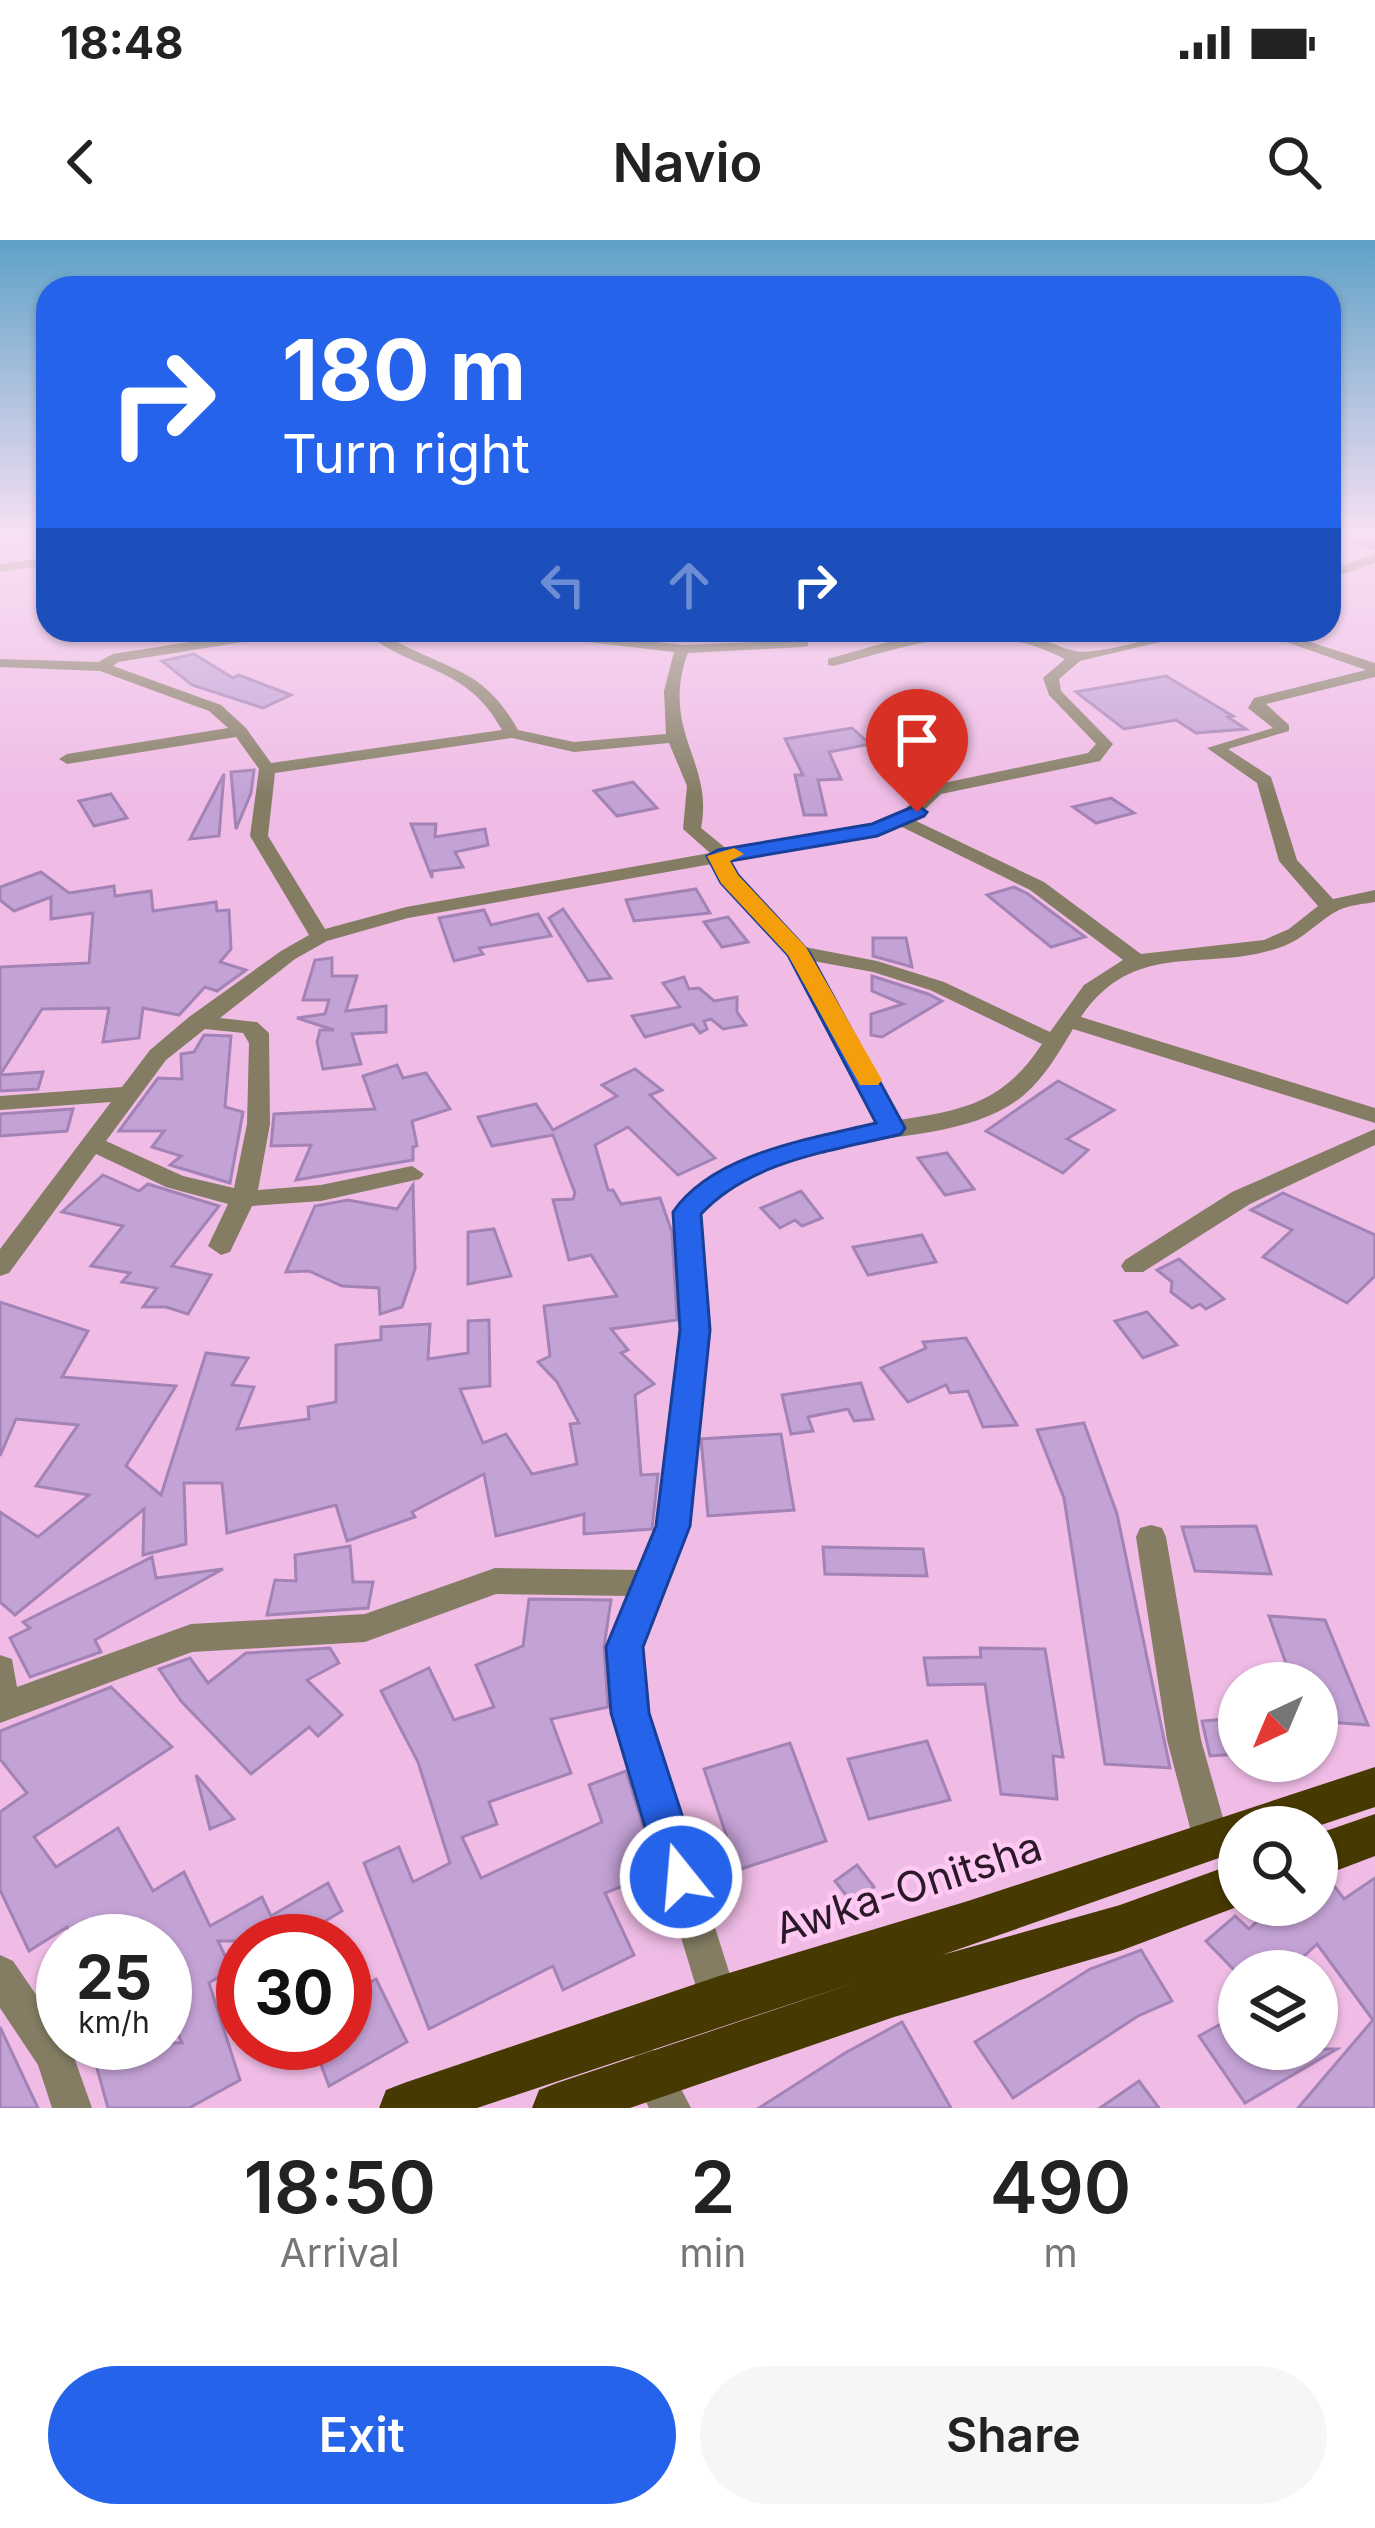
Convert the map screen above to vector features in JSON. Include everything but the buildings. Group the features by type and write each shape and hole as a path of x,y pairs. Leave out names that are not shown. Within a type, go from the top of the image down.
{"main road":[{"name":"Awka-Onitsha","path":"1315,1806 1375,1787"},
{"path":"1338,1848 1375,1835"},
{"name":"Awka-Onitsha","path":"404,2108 1218,1837"},
{"path":"557,2108 662,2091 893,1993 1120,1928 1218,1892"}],"street":[{"path":"102,667 112,658 216,642"},
{"path":"391,642 461,674 501,713 512,733"},
{"path":"642,642 683,649 747,642"},
{"path":"809,642 836,661 902,642"},
{"path":"1043,642 1075,658"},
{"path":"0,1267 158,1055 197,1022 320,937 406,913 903,821 934,790 1073,764 1103,751 1105,744 1051,686 1051,678 1075,658 1148,642"},
{"path":"1294,642 1375,670"},
{"path":"683,649 672,683 675,738 695,776 694,836 721,856 729,878 798,952 892,1128"},
{"path":"0,663 102,667 215,708 240,731 266,769 259,836 320,937"},
{"path":"1330,908 1288,861 1264,782 1215,748 1283,728 1256,708 1260,701 1375,670"},
{"path":"68,759 240,731"},
{"path":"266,769 512,733 574,747 675,738"},
{"path":"903,821 1037,886 1138,962"},
{"path":"719,2000 630,1713 625,1647 673,1526 695,1330 687,1212 705,1192 777,1155 892,1128 949,1121 993,1105 1035,1076 1061,1031 1110,974 1138,962 1268,945 1301,933 1330,908 1375,896"},
{"path":"798,952 925,981 1061,1031 1375,1116"},
{"path":"197,1022 249,1027 259,1033 262,1133 247,1197 221,1246"},
{"path":"0,1102 126,1094"},
{"path":"1134,1266 1240,1198 1375,1136"},
{"path":"90,1142 162,1177 224,1196 358,1188 412,1174"},
{"path":"1151,1537 1184,1740 1219,1806"},
{"path":"0,1708 191,1638 365,1628 495,1581 648,1583"},
{"path":"0,1669 0,1696"},
{"path":"0,1974 54,2055 72,2108"},
{"path":"624,2032 662,2091"}],"slow traffic":[{"path":"734,854 718,856 729,878 798,952 869,1080"}],"route":[{"path":"681,1877 630,1713 625,1647 673,1526 695,1330 687,1212 705,1192 777,1155 892,1128 798,952 729,878 718,856 877,830 917,812"}]}
